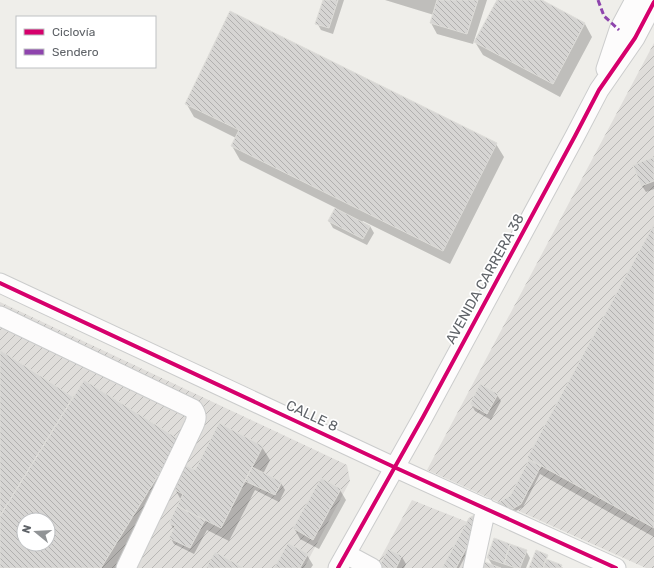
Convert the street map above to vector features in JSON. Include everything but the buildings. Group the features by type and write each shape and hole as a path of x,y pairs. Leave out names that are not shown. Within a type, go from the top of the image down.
{"street":[{"name":"AVENIDA CARRERA 38","path":"342,561 599,90 619,30 642,6"},
{"name":"CALLE 8","path":"0,283 394,467 616,568"},
{"path":"0,316 193,409 196,413 197,419 126,568"},
{"path":"473,568 486,508"},
{"path":"342,561 372,568"}],"shaded area":[{"path":"654,43 654,568 646,568 427,470"},
{"path":"0,302 347,465 350,481 304,568 0,568"},
{"path":"412,500 475,525 465,568 375,568"}],"marked path":[{"path":"598,0 604,16 619,30"}],"cycle path":[{"path":"338,568 423,417 599,90 635,38 654,2"},
{"path":"0,283 394,467 616,568"}]}
